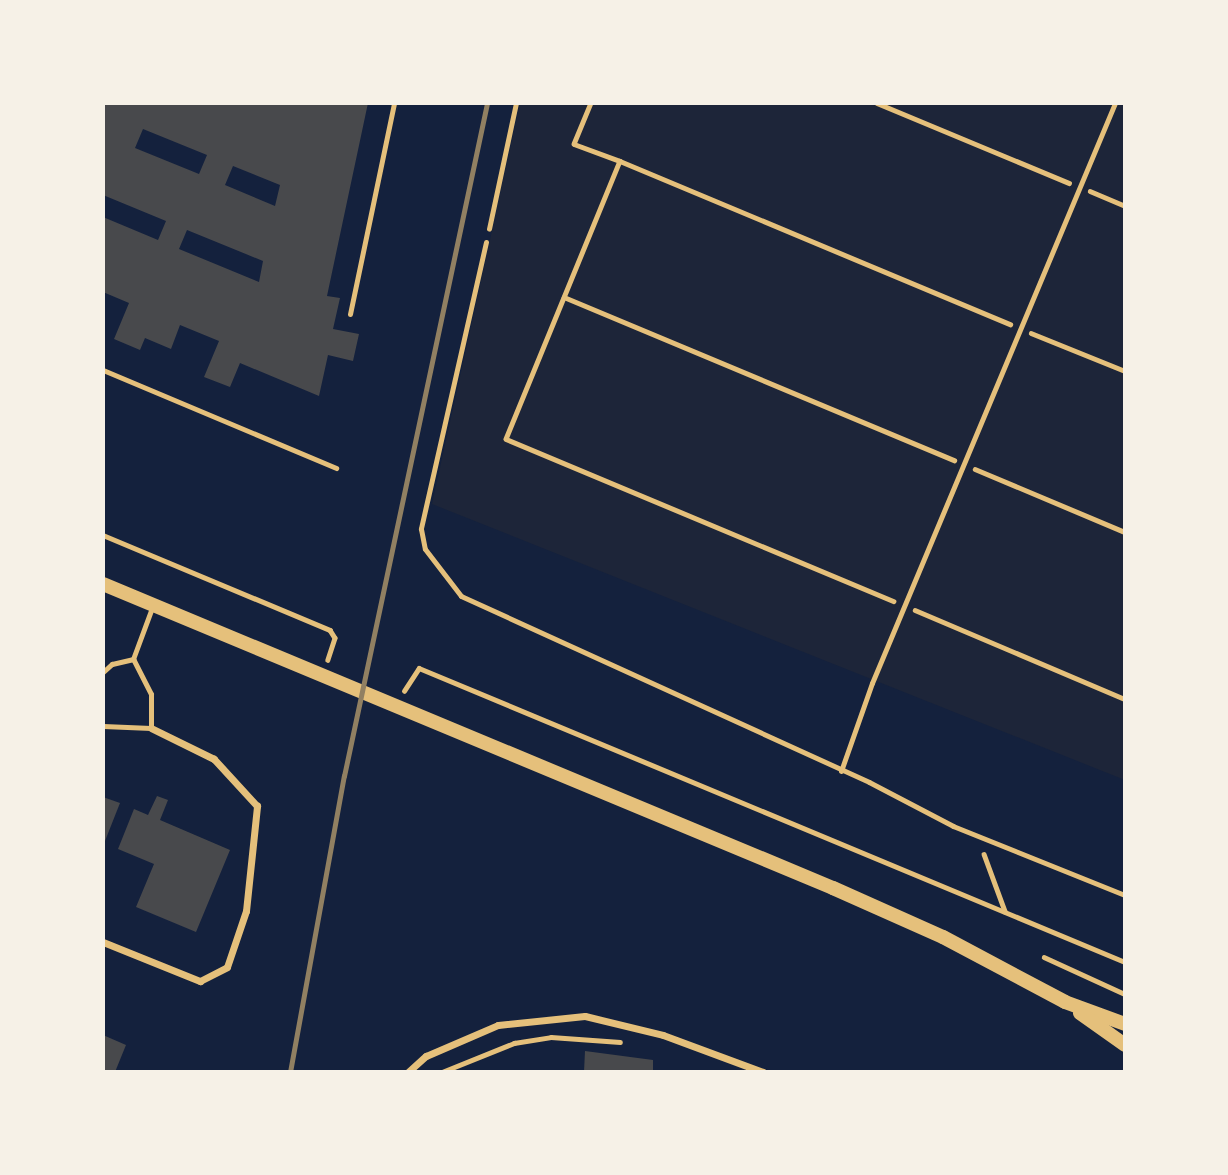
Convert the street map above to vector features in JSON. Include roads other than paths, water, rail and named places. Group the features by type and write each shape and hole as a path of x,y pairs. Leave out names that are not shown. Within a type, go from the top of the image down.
{"main road":[{"path":"103,584 856,897 1065,1002 1125,1024"},
{"path":"1065,1002 1125,1045"}],"street":[{"path":"103,942 200,981 227,967 246,911 257,806 214,759 151,728"},
{"path":"408,1072 426,1056 498,1025 585,1016 650,1030 763,1072"}],"lane":[{"path":"350,314 394,103"},
{"path":"841,771 905,606 1115,103"},
{"path":"486,242 421,529 425,549 460,596 477,607 841,771 977,837 1125,895"},
{"path":"103,370 336,468"},
{"path":"103,726 119,730 151,728 151,694 133,659 153,605"},
{"path":"103,672 112,664 133,659"}],"railway":[{"path":"290,1072 344,776 487,103"}]}
